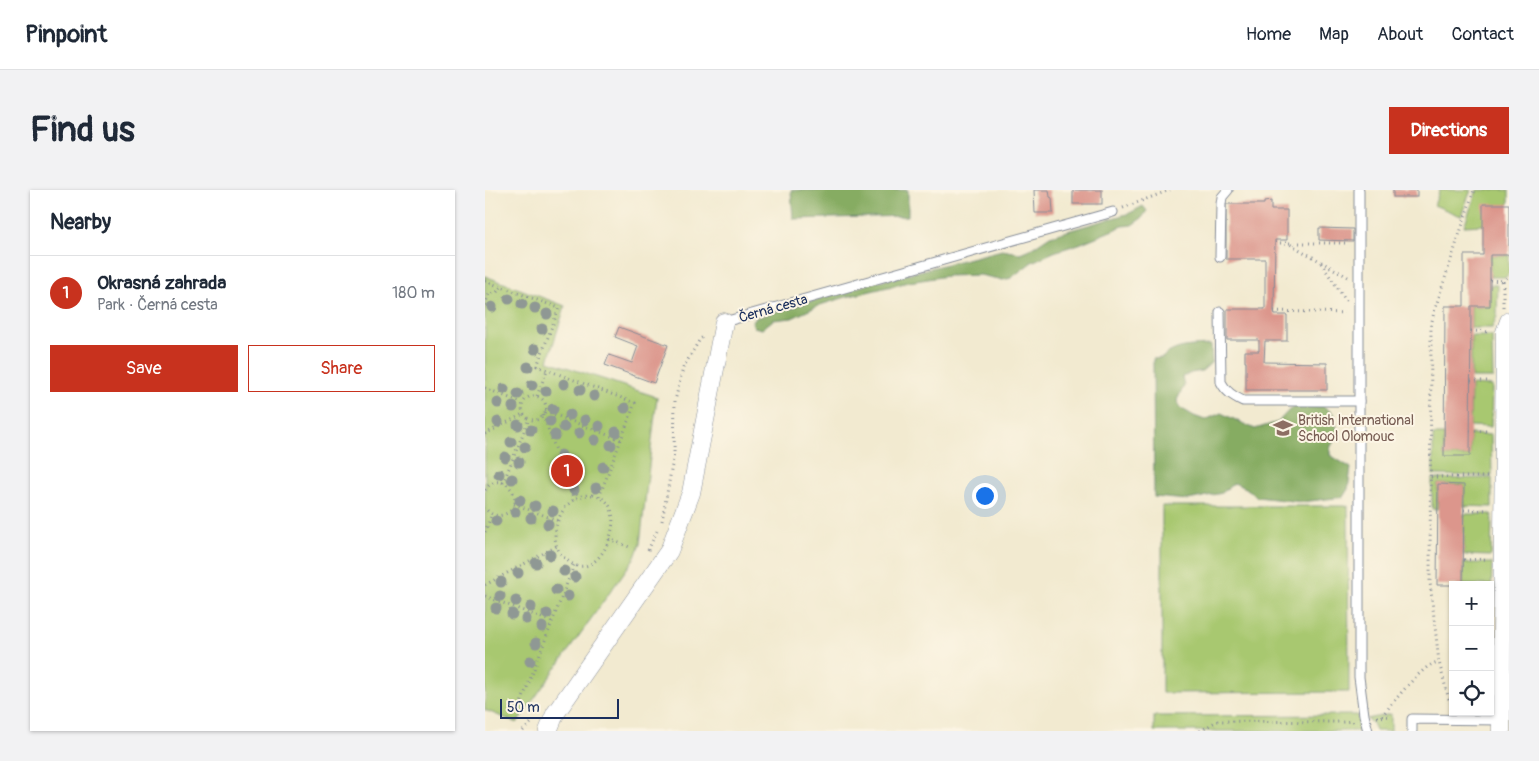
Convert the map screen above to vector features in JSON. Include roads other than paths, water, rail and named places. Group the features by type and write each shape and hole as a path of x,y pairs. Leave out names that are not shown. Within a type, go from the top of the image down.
{"street":[{"path":"1501,725 1506,611 1505,332 1509,321"},
{"name":"Černá cesta","path":"541,726 555,714 669,551 691,493 724,322"}],"lane":[{"path":"1220,257 1221,204 1222,197 1228,190"},
{"path":"1359,190 1359,283 1357,313 1359,401 1359,677 1368,731"},
{"name":"Černá cesta","path":"724,322 1113,212"},
{"path":"1220,312 1221,382 1225,390 1233,396 1243,401 1359,401"},
{"path":"1412,731 1412,719 1501,725"}],"place":[{"name":"British International School Olomouc","path":"1283,428"},
{"name":"Okrasná zahrada","path":"567,471"}]}
